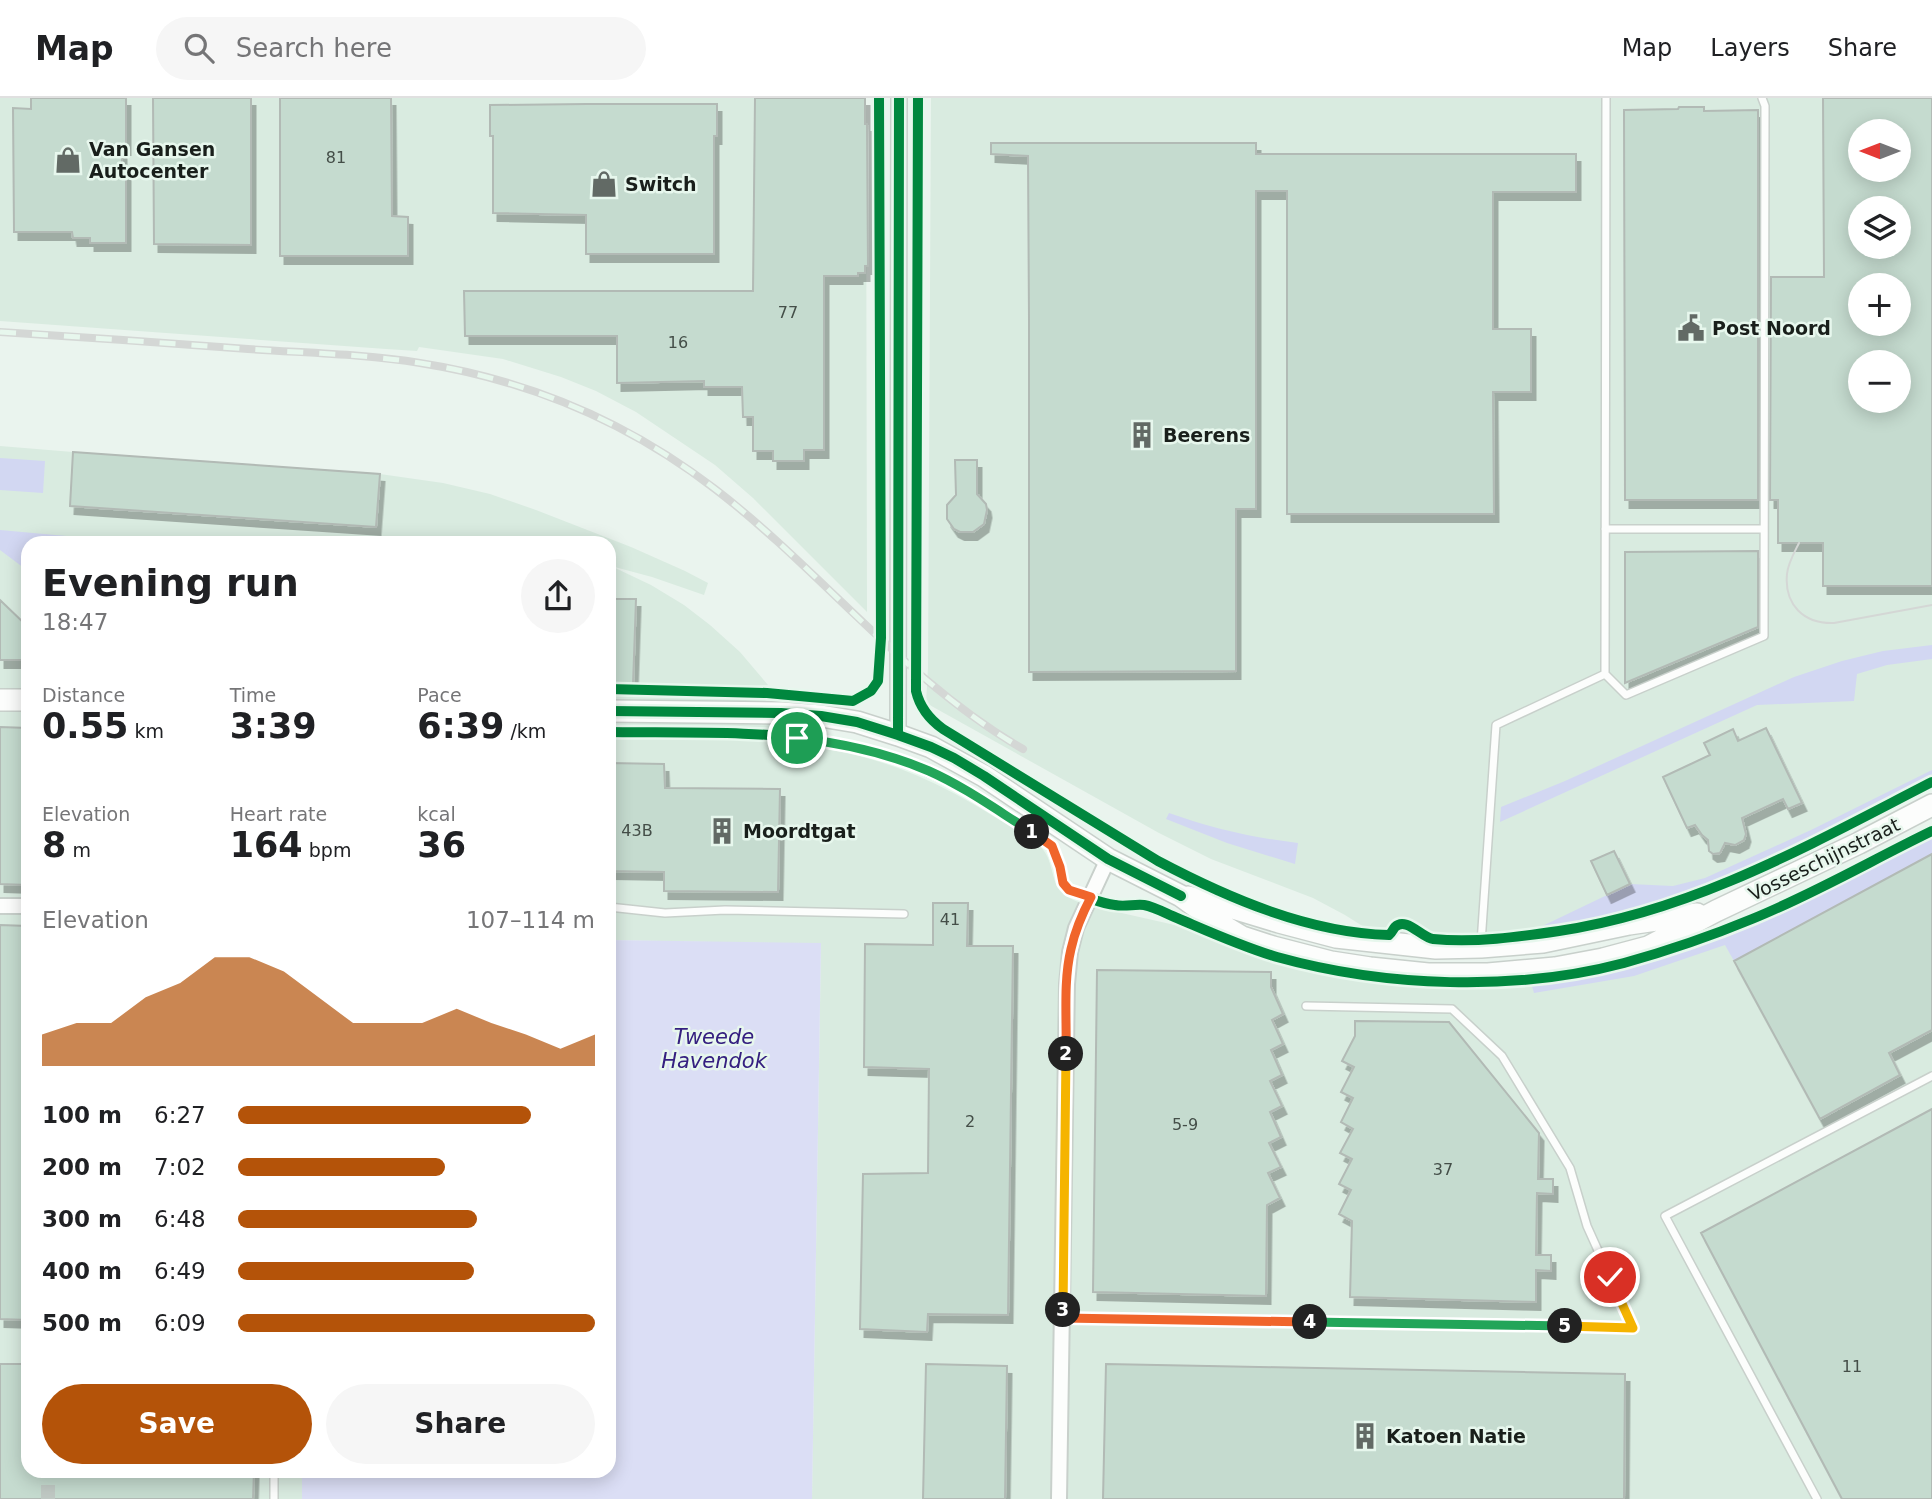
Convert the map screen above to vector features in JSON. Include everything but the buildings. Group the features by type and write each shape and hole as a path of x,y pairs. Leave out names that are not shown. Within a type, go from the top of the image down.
{"street":[{"path":"898,735 899,98"},
{"path":"0,700 21,700"},
{"name":"Vosseschijnstraat","path":"616,710 811,715 857,722 898,735 943,753 984,776 1108,859 1181,896 1242,937 1303,955 1370,968 1443,975 1578,964 1648,947 1932,805"},
{"path":"1059,1499 1067,984 1070,952 1076,928 1108,859"},
{"name":"Vosseschijnstraat","path":"1181,896 1336,937 1481,953 1716,911"},
{"path":"0,906 21,906"}],"lane":[{"path":"1606,98 1605,674 1626,695 1765,636 1765,106 1762,98"},
{"path":"1605,529 1765,528"},
{"path":"1481,953 1496,724 1605,674"},
{"path":"616,908 665,913 725,910 904,914"},
{"path":"1370,968 1394,962"},
{"path":"1063,1318 1633,1328 1587,1226 1570,1168 1502,1056 1452,1009 1306,1006"},
{"path":"1817,1499 1665,1216 1932,1076"},
{"path":"274,1478 274,1499"}],"shaded area":[{"path":"0,98 866,98 867,612 753,498 715,465 636,412 596,391 561,377 503,359 419,347 417,351 0,321"},
{"path":"931,98 1932,98 1932,778 1759,866 1666,901 1582,924 1454,938 1364,927 1313,898 1211,859 1159,833 926,703"},
{"path":"0,446 73,452 70,506 376,527 380,474 443,483 490,494 603,536 21,536 21,1478 302,1478 302,1499 0,1499"},
{"path":"0,458 45,461 43,493 0,490"},
{"path":"0,530 67,536 21,536 21,566 0,550"},
{"path":"616,541 708,583 704,595 616,567"},
{"path":"616,568 684,605 740,652 768,685 756,686 793,741 848,750 891,762 936,781 1038,841 1048,855 1056,884 1065,893 1104,909 1188,928 1250,955 1348,974 1447,984 1531,983 1590,974 1666,955 1714,939 1804,901 1932,835 1932,1499 812,1499 821,944 616,940"},
{"path":"1932,645 1932,659 1887,665 1857,674 1854,701 1757,705 1500,822 1501,807 1565,781 1794,677 1883,651"},
{"path":"1932,770 1932,778 1732,878 1619,914 1532,931 1630,884 1673,886 1705,878 1811,830"},
{"path":"1169,813 1233,832 1298,843 1295,864 1227,843 1166,819"},
{"path":"1932,835 1932,854 1734,961 1725,945 1634,976 1534,993 1531,983 1651,960 1736,930 1803,901"}],"water":[{"name":"Tweede Havendok","path":"616,940 821,943 812,1499 302,1499 302,1478 616,1478"}],"tunnel":[{"path":"48,1478 48,1499"}],"tram line":[{"path":"1799,543 1789,566 1787,585 1793,603 1805,616 1834,623 1932,605"}],"railway":[{"path":"0,332 399,360 499,380 575,407 647,443 715,489 792,555 940,691 980,722 1023,749"}],"cycle path":[{"path":"616,689 767,693 853,701 871,691 878,681 881,638 879,98"},
{"path":"898,735 899,98"},
{"path":"918,98 916,691 926,713 943,729 1158,861 1212,888 1270,911 1329,928 1389,935 1399,924 1404,924 1429,938 1449,940 1496,939 1559,931 1658,908 1752,872 1932,782"},
{"path":"616,711 821,716 857,722 898,735 954,758 1108,859 1181,896"},
{"path":"616,732 720,733 803,738 876,753 940,778 1038,835 1049,845 1062,879 1072,891 1110,904 1148,906 1277,957 1361,975 1406,980 1495,982 1539,979 1624,963 1705,937 1775,909 1932,831"}],"place":[{"name":"Van Gansen Autocenter","path":"68,160"},
{"name":"Switch","path":"604,184"},
{"name":"Post Noord","path":"1691,328"},
{"name":"Beerens","path":"1142,435"},
{"name":"Moordtgat","path":"722,831"},
{"name":"Katoen Natie","path":"1365,1436"}],"route":[{"path":"797,738 829,742 890,757 929,772 975,796 1052,846 1063,883 1069,890 1091,897 1076,928 1070,952 1067,984 1063,1318 1633,1328 1610,1277"}]}
